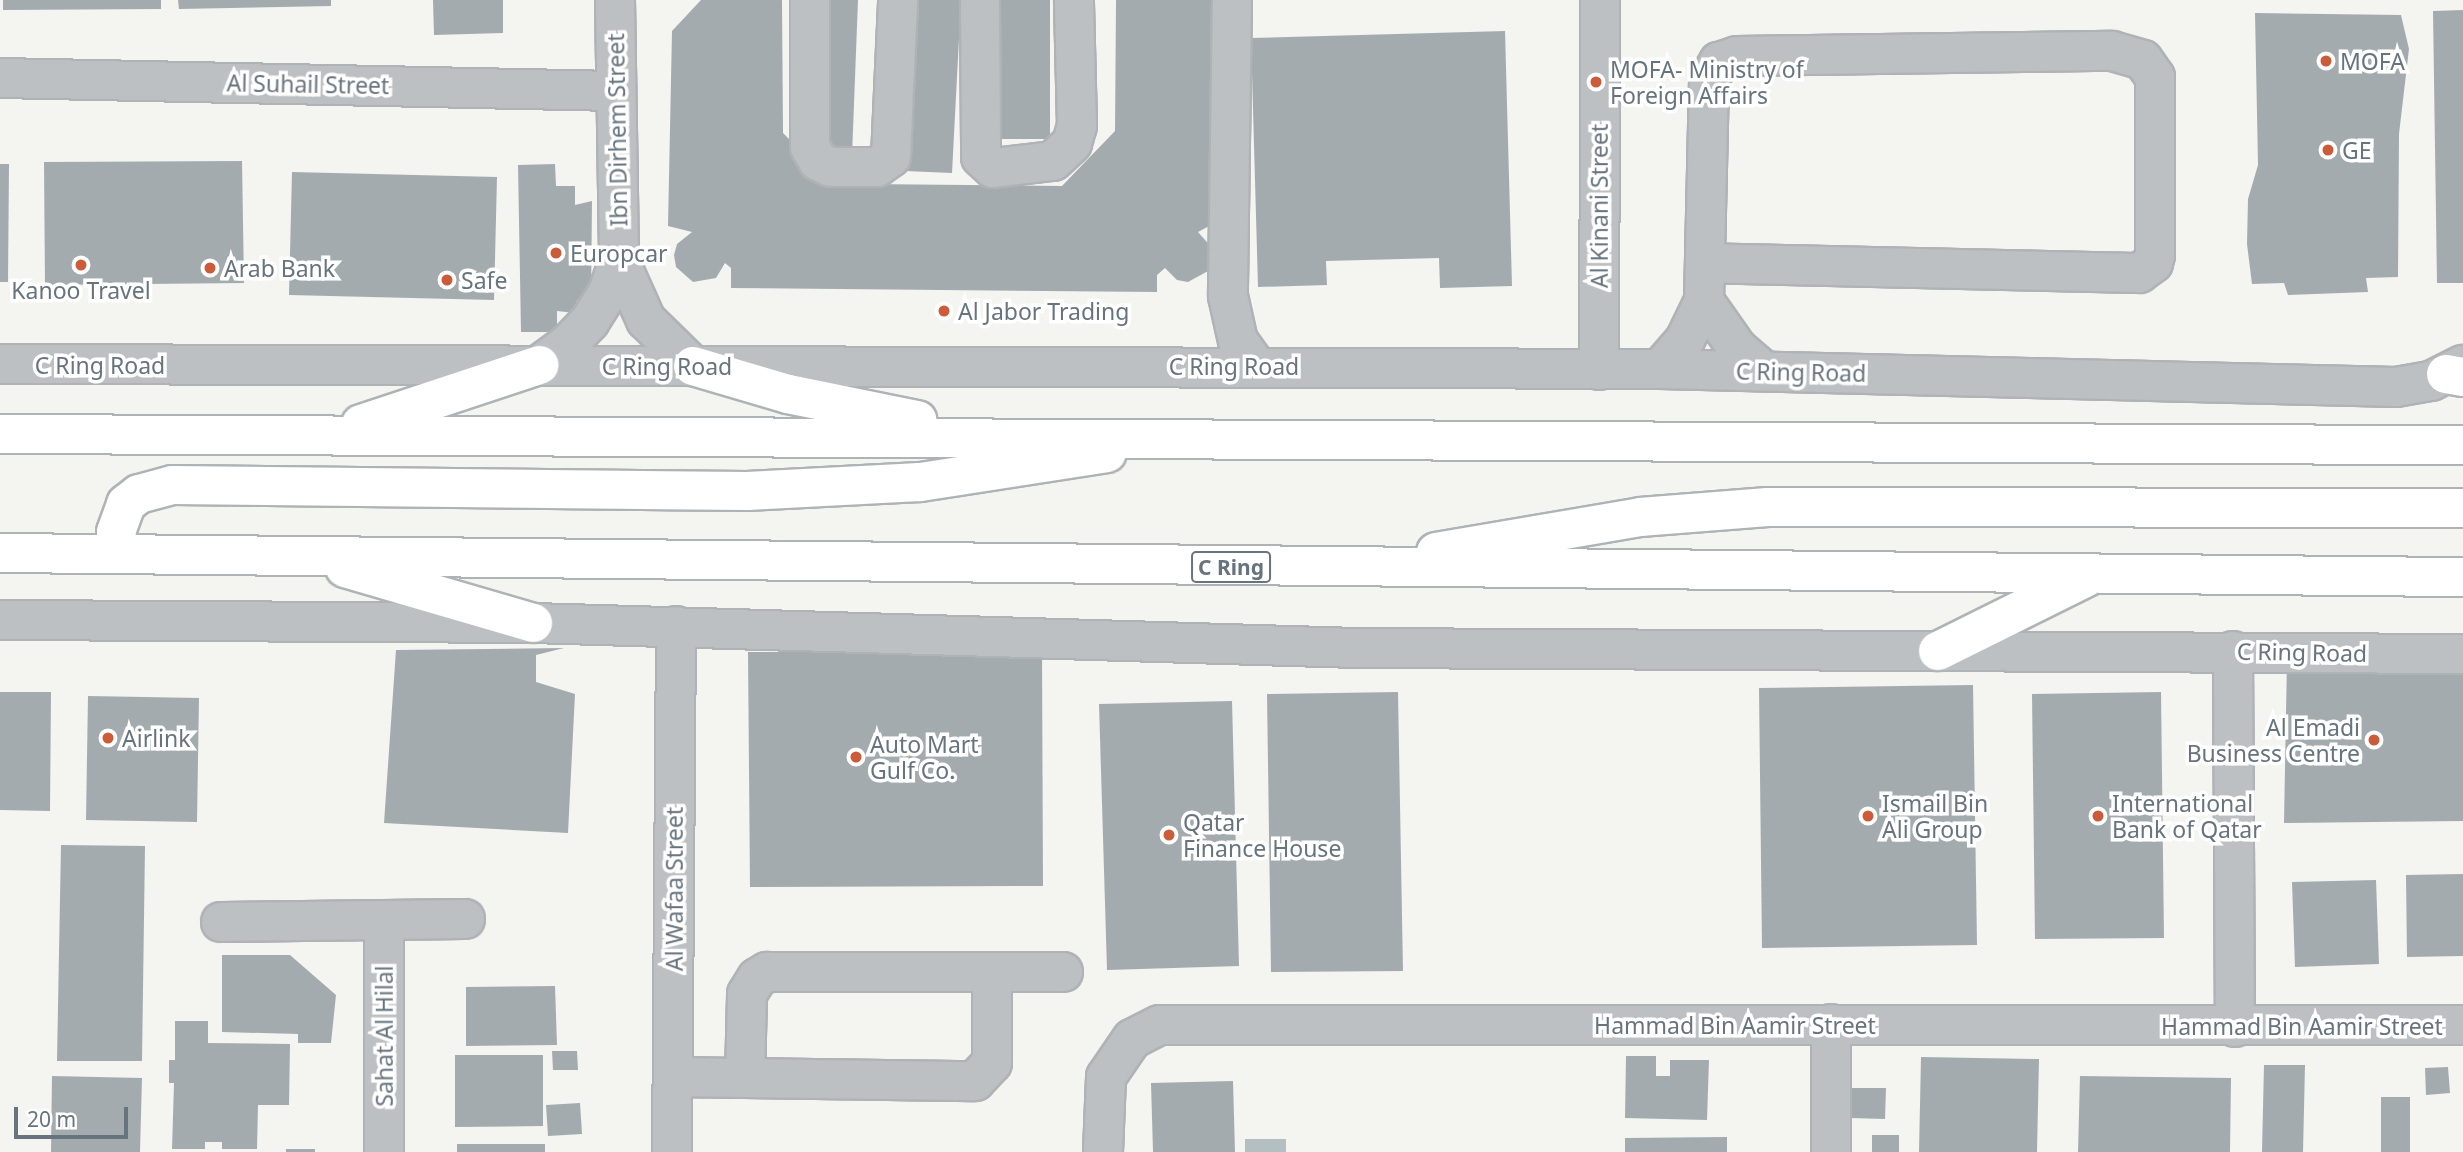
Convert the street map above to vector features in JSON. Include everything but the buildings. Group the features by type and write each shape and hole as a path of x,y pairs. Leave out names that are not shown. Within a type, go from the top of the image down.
{"highway":[{"path":"333,433 539,365"},
{"path":"693,366 788,394 1001,437"},
{"path":"0,434 1188,436 2463,445"},
{"path":"119,553 116,532 126,504 139,494 173,485 774,490 920,482 1065,463 1188,436"},
{"path":"1359,568 1552,530 1640,517 1768,507 2463,508"},
{"name":"C Ring","path":"0,553 2463,577"},
{"path":"299,554 533,623"},
{"path":"1938,651 2095,574"}],"street":[{"name":"Ibn Dirhem Street","path":"539,365 567,345 590,321 608,292 619,260 615,0"},
{"path":"810,0 810,147 818,160 831,167 877,167 891,157 898,0"},
{"path":"980,0 981,157 993,168 1052,161 1072,143 1077,126 1074,0"},
{"path":"1232,0 1227,296 1238,341 1256,366"},
{"name":"Al Kinani Street","path":"1599,370 1600,0"},
{"path":"1660,369 1685,340 1704,301 1709,79 1727,58 2112,51 2143,60 2155,77 2155,255 2153,263 2139,273 1705,263"},
{"name":"Al Suhail Street","path":"0,78 615,91"},
{"name":"Ibn Dirhem Street","path":"619,260 646,320 693,366"},
{"path":"1704,301 1737,348 1763,371"},
{"name":"C Ring Road","path":"0,364 1660,369 2396,387 2457,372"},
{"name":"C Ring Road","path":"0,620 533,623 1358,648 2463,654"},
{"name":"Al Wafaa Street","path":"672,1152 676,626"},
{"path":"2233,651 2235,1027"},
{"path":"221,922 465,919"},
{"name":"Sahat Al Hilal","path":"384,920 384,1152"},
{"path":"745,1078 747,994 757,978 768,972 1063,972"},
{"path":"673,1077 975,1082 992,1063 992,972"},
{"path":"1831,1024 1831,1152"},
{"name":"Hammad Bin Aamir Street","path":"1103,1152 1106,1077 1132,1040 1160,1025 2463,1025"}],"shaded area":[{"path":"1245,1139 1286,1139 1286,1152 1245,1152"}],"place":[{"name":"MOFA","path":"2326,61"},
{"name":"MOFA- Ministry of Foreign Affairs","path":"1596,82"},
{"name":"GE","path":"2328,150"},
{"name":"Europcar","path":"556,253"},
{"name":"Kanoo Travel","path":"81,265"},
{"name":"Arab Bank","path":"210,268"},
{"name":"Safe","path":"447,280"},
{"name":"Al Jabor Trading","path":"944,311"},
{"name":"Airlink","path":"108,738"},
{"name":"Al Emadi Business Centre","path":"2374,740"},
{"name":"Auto Mart Gulf Co.","path":"856,757"},
{"name":"Ismail Bin Ali Group","path":"1868,816"},
{"name":"International Bank of Qatar","path":"2098,816"},
{"name":"Qatar Finance House","path":"1169,835"}]}
